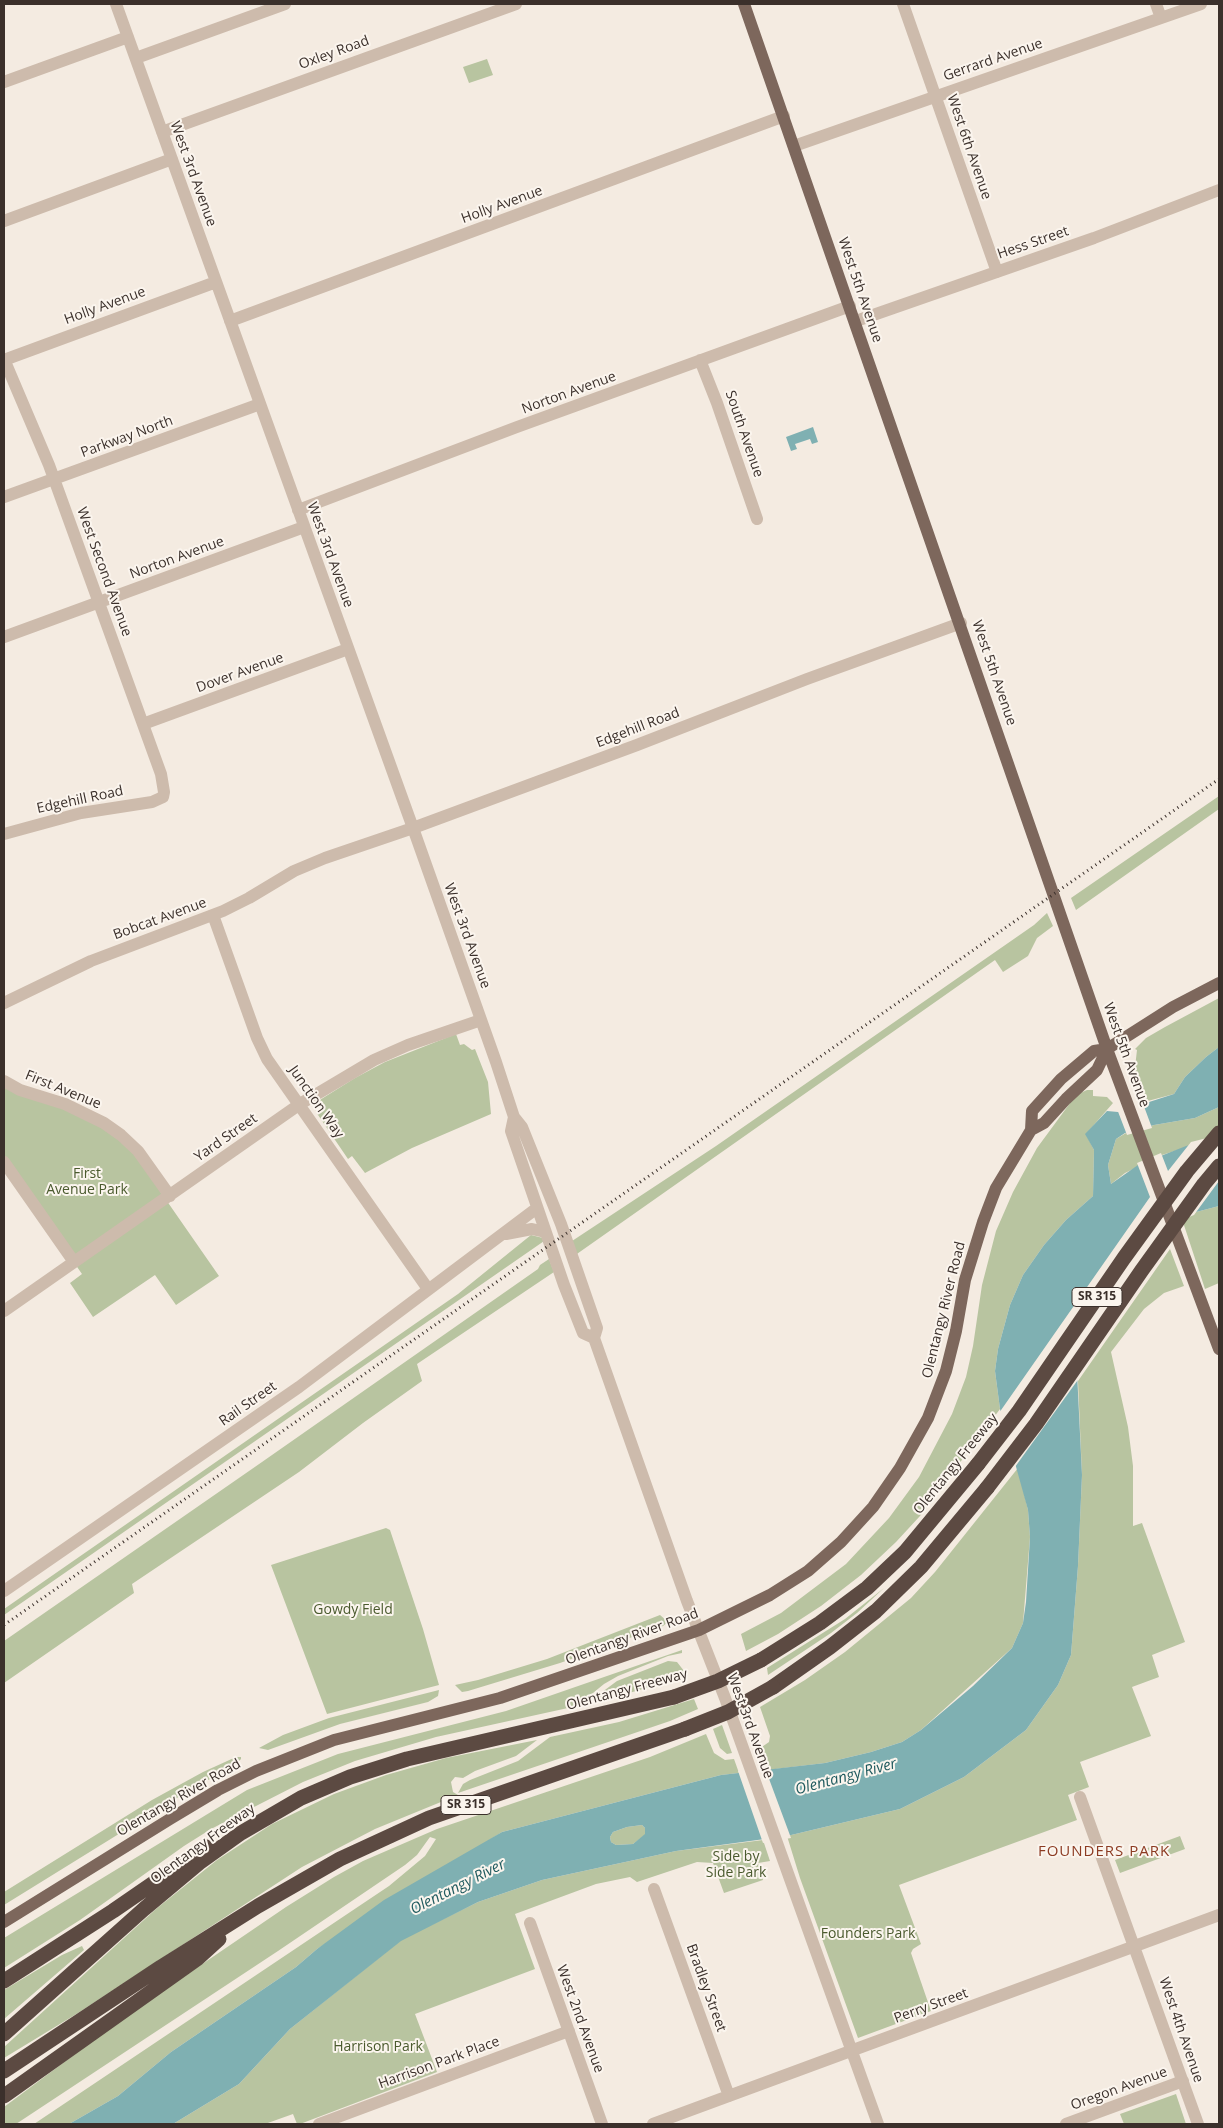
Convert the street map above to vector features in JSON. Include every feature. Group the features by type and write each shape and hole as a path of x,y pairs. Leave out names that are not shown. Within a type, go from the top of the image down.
{"highway":[{"name":"Olentangy Freeway","path":"4,2034 144,1909 199,1863 241,1833 278,1810 326,1787 376,1768 445,1749 674,1697 718,1681 761,1660 820,1624 867,1588 905,1552 978,1464 1019,1411 1118,1266 1187,1171 1219,1133"},
{"name":"SR 315","path":"4,2071 160,1967 258,1906 340,1859 429,1818 685,1729 728,1712 773,1687 830,1647 876,1612 921,1567 987,1488 1036,1424 1142,1270 1219,1166"},
{"path":"4,1981 113,1911 202,1849 278,1810"},
{"path":"4,2096 197,1959 258,1906"}],"main road":[{"name":"West 5th Avenue","path":"744,4 961,623 1107,1049 1219,1350"},
{"name":"Olentangy River Road","path":"4,1922 202,1799 256,1771 334,1740 500,1698 699,1630 770,1595 818,1563 841,1542 872,1507 900,1468 928,1418 946,1371 956,1331 965,1280 983,1222 996,1188 1031,1130 1032,1111 1061,1079 1094,1051 1107,1049 1173,1008 1219,983"},
{"name":"Olentangy River Road","path":"1031,1130 1044,1123 1097,1070 1107,1049"}],"street":[{"name":"West 3rd Avenue","path":"116,4 413,828 514,1117 522,1127 538,1161 597,1328 594,1338 878,2124"},
{"path":"136,58 285,4"},
{"name":"Oxley Road","path":"162,132 516,4"},
{"name":"West 6th Avenue","path":"903,4 997,272"},
{"path":"1156,4 1161,18"},
{"name":"Gerrard Avenue","path":"794,146 1201,4"},
{"path":"4,82 128,36"},
{"name":"Holly Avenue","path":"230,321 784,116"},
{"path":"4,221 172,159"},
{"name":"Hess Street","path":"856,322 1219,190"},
{"name":"Holly Avenue","path":"4,360 216,282"},
{"name":"Norton Avenue","path":"298,510 850,306"},
{"name":"West Second Avenue","path":"4,360 54,480 99,602 161,774 164,785 163,797"},
{"name":"South Avenue","path":"700,360 718,403 757,519"},
{"name":"Parkway North","path":"4,497 260,404"},
{"name":"Norton Avenue","path":"4,637 304,528"},
{"name":"Edgehill Road","path":"325,858 413,828 961,623"},
{"name":"Dover Avenue","path":"143,724 348,649"},
{"name":"Edgehill Road","path":"4,834 57,819 152,802 163,797"},
{"name":"Bobcat Avenue","path":"4,1003 48,980 91,961 213,915 249,898 294,870 325,858"},
{"name":"Junction Way","path":"213,915 257,1038 267,1059 428,1289"},
{"name":"Yard Street","path":"4,1311 300,1104 374,1060 408,1045 481,1020"},
{"name":"First Avenue","path":"4,1081 20,1090 72,1107 104,1123 121,1135 138,1152 170,1196"},
{"name":"West 3rd Avenue","path":"514,1117 511,1131 545,1232 583,1333 594,1338"},
{"path":"4,1162 74,1262"},
{"path":"537,1208 548,1209 553,1213 576,1280 582,1291 585,1292"},
{"name":"Rail Street","path":"4,1592 299,1387 428,1289 503,1235 525,1215 537,1208"},
{"name":"Rail Street","path":"503,1235 532,1229 545,1232"},
{"name":"West 4th Avenue","path":"1080,1797 1198,2124"},
{"name":"Bradley Street","path":"654,1890 729,2096"},
{"name":"Perry Street","path":"653,2124 1219,1915"},
{"name":"West 2nd Avenue","path":"530,1923 602,2124"},
{"name":"Harrison Park Place","path":"320,2124 569,2031"},
{"name":"Oregon Avenue","path":"1066,2124 1183,2081"}],"green space":[{"path":"487,59 493,75 469,83 463,67"},
{"path":"1219,796 1219,809 1076,910 1071,898"},
{"path":"1047,913 1053,926 1037,938 1028,956 1003,972 995,960 574,1256 569,1243 716,1146 1034,925"},
{"path":"1219,998 1219,1047 1185,1077 1174,1094 1144,1102 1134,1076 1137,1050 1135,1049 1146,1038"},
{"path":"456,1034 460,1045 464,1044 472,1050 475,1049 488,1082 491,1114 412,1148 365,1173 352,1156 348,1159 316,1112 315,1103 385,1062"},
{"name":"First Avenue Park","path":"4,1081 121,1135 219,1276 176,1305 155,1275 93,1317 70,1283 82,1274 4,1162"},
{"path":"1087,1090 1093,1090 1093,1096 1107,1097 1113,1103 1086,1134 1094,1150 1093,1196 1066,1220 1044,1245 1023,1275 1010,1305 998,1349 995,1371 1000,1409 920,1516 896,1542 861,1575 821,1606 778,1634 746,1651 741,1634 781,1613 846,1564 889,1518 919,1477 952,1414 966,1377 973,1346 982,1285 996,1231 1013,1192 1037,1148 1076,1095"},
{"path":"1219,1107 1219,1137 1162,1155 1125,1173 1111,1184 1108,1165 1116,1139 1126,1133 1154,1125 1195,1118"},
{"path":"1219,1206 1219,1283 1205,1289 1181,1216"},
{"path":"531,1235 547,1239 4,1615 4,1609 458,1294"},
{"name":"Founders Park","path":"1170,1249 1184,1286 1164,1293 1144,1309 1111,1352 1128,1427 1133,1466 1133,1526 1142,1523 1185,1642 1152,1655 1159,1677 1132,1687 1151,1736 1080,1762 1089,1787 1068,1795 1077,1820 899,1885 921,1944 913,1949 911,1953 931,2011 858,2038 800,1878 787,1836 900,1809 964,1777 1026,1730 1058,1685 1071,1655 1078,1566 1082,1475 1078,1381"},
{"path":"549,1259 554,1272 417,1364 422,1381 299,1472 132,1584 134,1593 4,1683 4,1641 538,1269 540,1265"},
{"path":"1018,1468 1028,1510 1030,1537 1023,1623 1012,1648 921,1730 902,1742 825,1763 767,1770 759,1749 769,1742 770,1736 760,1707 805,1680 845,1652 911,1598 935,1572"},
{"name":"Gowdy Field","path":"386,1528 390,1530 423,1629 439,1685 327,1714 271,1565"},
{"path":"884,1588 857,1613 831,1633 768,1675 767,1668 845,1619"},
{"path":"660,1615 668,1622 663,1626 560,1663 468,1691 462,1692 455,1685 547,1659"},
{"path":"682,1650 682,1653 668,1656 618,1676 604,1684 577,1706 436,1737 355,1761 303,1782 211,1829 80,1920 4,1968 4,1938 247,1790 338,1754 506,1711"},
{"path":"668,1661 677,1662 688,1676 629,1693 625,1684 601,1700 586,1704 617,1681"},
{"path":"439,1690 438,1696 428,1702 340,1724 268,1750 259,1748 283,1735 329,1718"},
{"path":"694,1699 698,1709 670,1721 458,1793 463,1784 518,1761 550,1737 619,1722"},
{"path":"722,1725 732,1753 727,1754 720,1748 713,1729"},
{"path":"706,1734 714,1753 725,1760 734,1759 739,1773 721,1775 502,1832 317,1949 296,1967 171,2052 118,2096 69,2124 34,2124 389,1886 425,1856 436,1839 430,1837 417,1855 405,1865 278,1951 16,2124 4,2124 4,2107 126,2016 286,1907 334,1877 363,1861 437,1829 650,1757"},
{"path":"537,1740 516,1756 475,1771 463,1778 455,1777 451,1782 453,1792 458,1795 375,1829 302,1867 78,2013 4,2058 4,2047 156,1909 217,1860 272,1824 334,1794 386,1775 446,1758"},
{"path":"236,1757 241,1757 241,1759 235,1765 185,1793 4,1905 4,1892 152,1800 203,1772"},
{"path":"642,1825 645,1828 645,1835 633,1844 616,1845 611,1842 610,1837 613,1832 627,1827"},
{"path":"1180,1836 1185,1849 1120,1873 1115,1860"},
{"path":"763,1840 770,1861 758,1863 763,1880 724,1893 713,1863 697,1862 637,1882 630,1877 596,1884 515,1914 535,1969 415,2014 437,2072 300,2124 297,2124 293,2114 265,2124 173,2124 239,2084 290,2029 401,1940 478,1902 542,1880 676,1851"},
{"path":"82,1946 84,1950 4,2019 4,1990 62,1955"},
{"path":"1176,2094 1186,2124 1124,2124 1120,2114"}],"water":[{"path":"813,427 818,442 812,444 810,439 795,444 797,449 791,451 786,437"},
{"name":"Olentangy River","path":"1219,1047 1219,1107 1195,1118 1154,1125 1125,1133 1116,1139 1108,1165 1111,1184 1138,1165 1186,1146 1219,1137 1219,1206 1181,1216 1156,1228 1126,1254 1075,1331 1082,1475 1078,1566 1071,1655 1058,1685 1026,1730 964,1777 900,1809 787,1836 676,1851 542,1880 478,1902 401,1941 290,2029 239,2084 173,2124 69,2124 118,2096 171,2052 296,1967 317,1949 384,1900 502,1832 721,1775 825,1763 871,1752 902,1742 921,1730 973,1686 1012,1648 1023,1623 1026,1602 1030,1537 1028,1510 1000,1409 995,1371 998,1349 1010,1305 1023,1275 1044,1245 1066,1220 1093,1196 1094,1150 1085,1134 1107,1111 1118,1112 1174,1094 1185,1077","holes":["642,1825 645,1828 645,1834 633,1844 616,1845 611,1842 610,1837 613,1832 627,1827"]}],"pier":[{"path":"1142,1101 1152,1128 1127,1135 1117,1109"},
{"path":"1219,1135 1219,1181 1194,1215 1157,1230 1128,1256 1078,1332 1080,1377 1015,1467 999,1413 1150,1197 1137,1163 1161,1153 1168,1171 1191,1142"},
{"path":"765,1768 791,1838 763,1843 738,1771"}],"railway":[{"path":"4,1625 1219,779"}],"district":[{"name":"FOUNDERS PARK","path":"1104,1852"}],"park label":[{"name":"Side by Side Park","path":"736,1865"},
{"name":"Harrison Park","path":"378,2047"}]}
